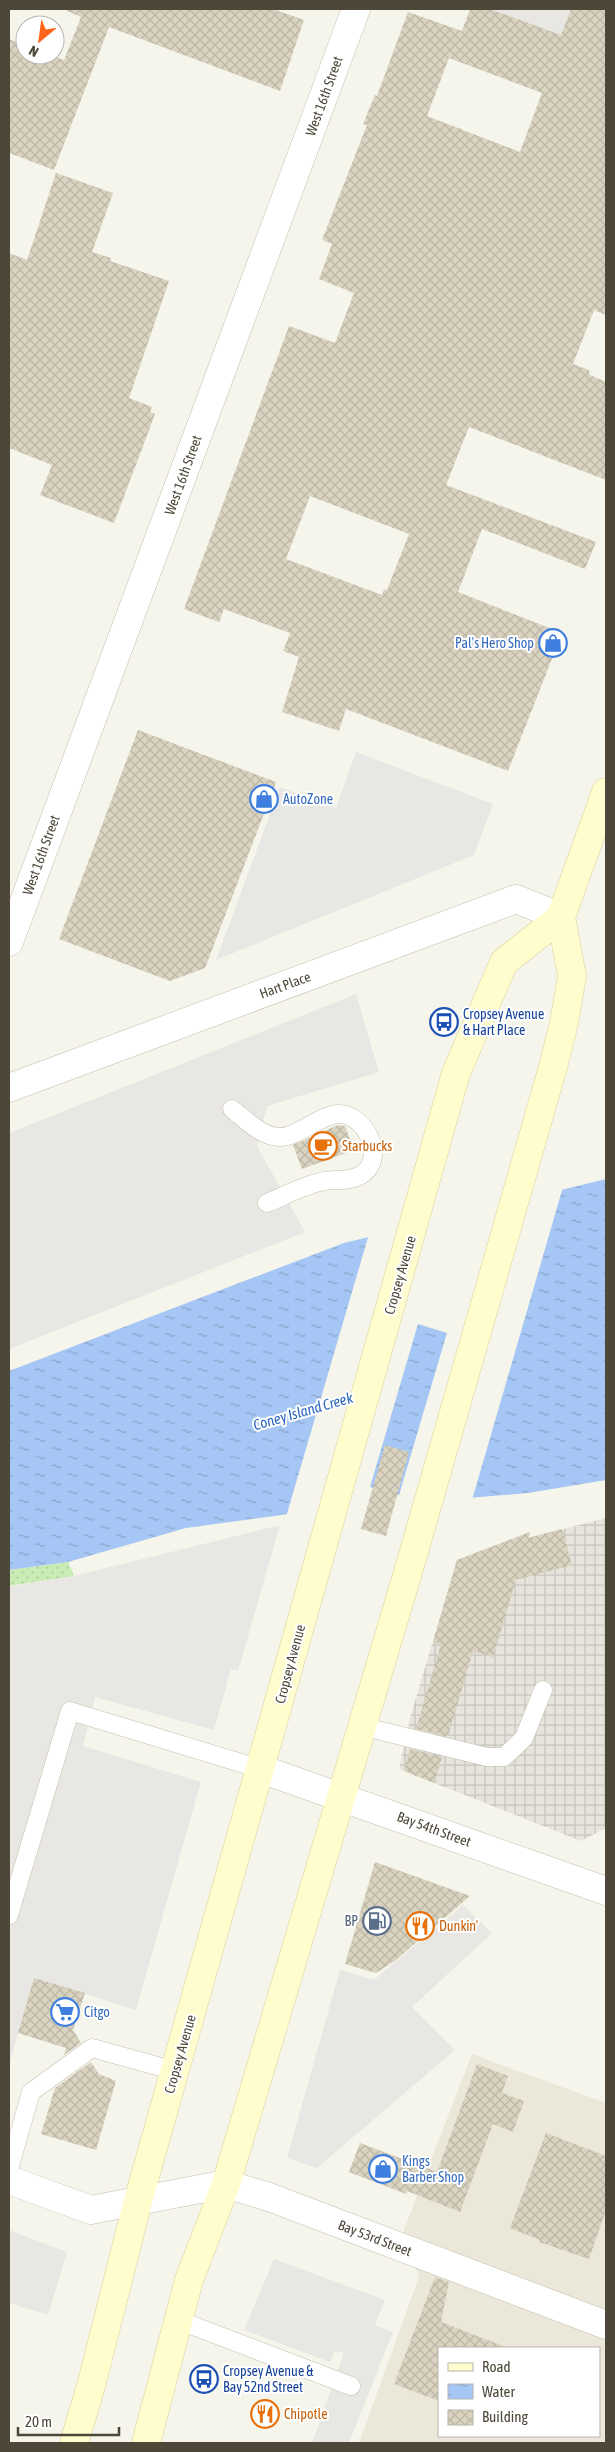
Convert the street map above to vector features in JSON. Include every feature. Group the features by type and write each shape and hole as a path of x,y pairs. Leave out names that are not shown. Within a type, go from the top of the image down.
{"main road":[{"path":"146,2443 189,2280 226,2184 340,1795 411,1562 552,1067 564,1023 572,976 561,916 606,792"},
{"name":"Cropsey Avenue","path":"74,2443 91,2386 138,2201 456,1073 504,962 561,916"}],"street":[{"name":"West 16th Street","path":"9,942 356,9"},
{"name":"Hart Place","path":"9,1088 516,899 561,916"},
{"name":"Bay 54th Street","path":"261,1768 606,1891"},
{"name":"Bay 53rd Street","path":"9,2180 91,2210 226,2184 278,2201 606,2325"}],"lane":[{"path":"232,1109 265,1134 281,1137 337,1114 349,1118 363,1127 370,1138 373,1148 370,1163 362,1175 347,1180 320,1182 267,1203"},
{"path":"361,1726 487,1757 504,1757 524,1738 543,1690"},
{"path":"9,1915 70,1711 261,1768"},
{"path":"9,2169 31,2092 92,2048 175,2071"},
{"path":"178,2320 351,2386"}],"shaded area":[{"path":"490,9 571,9 561,35"},
{"path":"356,752 493,804 474,855 216,960 280,787 336,808"},
{"path":"356,994 379,1072 267,1106 257,1146 305,1232 9,1349 9,1133"},
{"path":"606,1518 606,1828 581,1841 399,1769 410,1718 457,1560 530,1532 529,1538"},
{"path":"280,1525 238,1671 231,1669 214,1730 95,1697 83,1746 201,1782 136,2010 34,1978 9,2065 9,1587 74,1576"},
{"path":"463,1905 492,1933 412,2007 455,2050 317,2168 287,2158 340,1970 374,1980"},
{"path":"472,2054 606,2103 606,2443 359,2443 419,2277 403,2232"},
{"path":"9,2230 67,2252 48,2315 9,2303"},
{"path":"274,2259 385,2300 375,2325 393,2332 349,2443 312,2443 344,2353 335,2351 330,2362 244,2330"}],"green space":[{"path":"68,1562 74,1576 9,1586 9,1570"}],"water":[{"name":"Coney Island Creek","path":"606,1179 606,1480 528,1493 311,1511 186,1528 68,1562 9,1570 9,1371 344,1243"}],"pier":[{"path":"563,1187 472,1500 286,1517 369,1234","holes":["418,1324 447,1333 399,1495 370,1487"]}],"building":[{"path":"67,9 273,9 304,20 280,91 109,27 54,170 9,153 9,39 15,41 15,65 65,65 65,57 81,17 67,11"},
{"path":"470,9 490,9 561,35 571,9 606,9 606,315 594,310 573,364 589,370 590,375 606,382 606,480 469,427 446,485 596,542 585,569 482,529 458,592 562,633 508,771 346,709 339,731 282,712 299,657 283,651 290,633 224,609 219,622 184,609 289,326 335,343 354,293 319,279 332,244 322,240 367,125 363,124 375,95 377,96 408,12 462,31","holes":["449,58 542,93 520,152 427,116","310,496 409,534 387,590 384,589 382,595 286,559"]},
{"path":"56,173 113,193 92,252 111,258 110,261 169,281 129,398 152,407 150,412 155,414 114,523 40,495 52,465 9,448 9,253 27,260"},
{"path":"138,730 276,782 205,968 170,981 59,939"},
{"name":"Starbucks","path":"338,1125 345,1126 354,1150 302,1169 293,1145"},
{"path":"385,1445 409,1452 386,1536 361,1529"},
{"path":"562,1529 572,1565 516,1580 493,1657 473,1651 448,1736 416,1729 441,1644 433,1642 457,1560 530,1532 528,1538"},
{"path":"410,1749 442,1757 434,1783 404,1771"},
{"path":"375,1862 470,1896 396,1960 376,1973 345,1964"},
{"path":"34,1978 85,1993 73,2030 81,2043 64,2055 66,2048 18,2033"},
{"path":"91,2062 99,2074 116,2081 96,2150 41,2134 55,2088"},
{"path":"477,2064 508,2076 502,2093 524,2101 513,2132 493,2124 460,2212 407,2191 406,2194 349,2172 360,2143 437,2172"},
{"path":"546,2133 606,2156 606,2210 589,2259 539,2242 540,2240 510,2228"},
{"path":"435,2277 449,2282 441,2322 503,2347 438,2347 438,2401 394,2384"}],"place":[{"name":"Pal's Hero Shop","path":"553,643"},
{"name":"AutoZone","path":"264,799"},
{"name":"Cropsey Avenue & Hart Place","path":"444,1022"},
{"name":"Starbucks","path":"323,1146"},
{"name":"BP","path":"377,1921"},
{"name":"Dunkin'","path":"420,1926"},
{"name":"Citgo","path":"65,2012"},
{"name":"Kings Barber Shop","path":"383,2169"},
{"name":"Cropsey Avenue & Bay 52nd Street","path":"204,2379"},
{"name":"Chipotle","path":"265,2414"}]}
